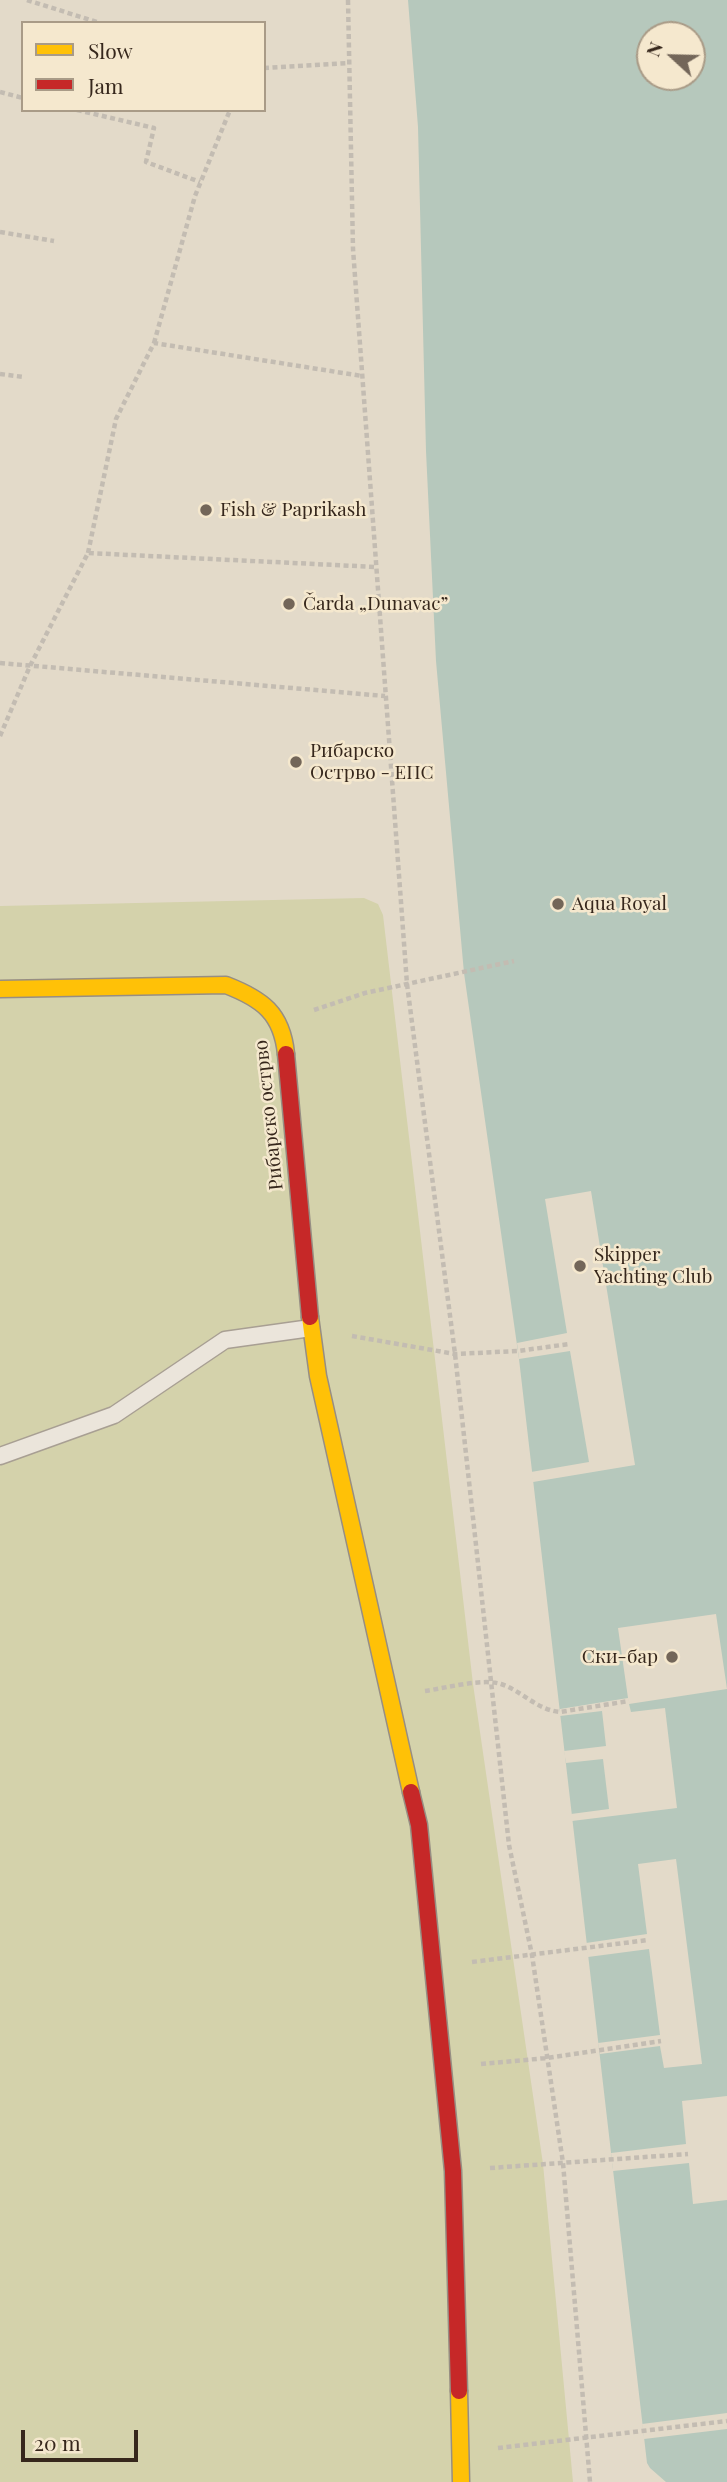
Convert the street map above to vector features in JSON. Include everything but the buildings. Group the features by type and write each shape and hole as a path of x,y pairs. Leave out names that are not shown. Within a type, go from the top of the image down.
{"street":[{"name":"Рибарско острво","path":"0,989 226,985 259,998 279,1022 285,1045 311,1328 318,1376 419,1825 453,2171 461,2482"}],"lane":[{"path":"0,1456 114,1415 225,1340 311,1328"}],"path":[{"path":"27,0 94,21"},
{"path":"348,0 353,249 407,984 455,1354 509,1844 532,1955 563,2163 584,2437 590,2482"},
{"path":"266,68 349,62"},
{"path":"0,92 21,97"},
{"path":"86,112 154,128 146,162 200,182"},
{"path":"0,736 30,666 88,553 116,419 153,343 200,182 229,112"},
{"path":"0,232 54,241"},
{"path":"153,343 362,376"},
{"path":"0,374 24,377"},
{"path":"88,553 376,567"},
{"path":"0,663 385,696"},
{"path":"279,1022 365,993 514,961"},
{"path":"311,1328 455,1354 569,1345"},
{"path":"388,1696 491,1682 512,1688 550,1711 559,1712 629,1701"},
{"path":"433,1967 648,1940"},
{"path":"442,2068 547,2058 661,2041"},
{"path":"453,2171 688,2154"},
{"path":"461,2452 727,2421"}],"shaded area":[{"path":"408,0 727,0 727,2482 666,2482 647,2463 519,1359 464,973 436,661 426,451 418,127"},
{"path":"364,898 378,904 383,915 473,1684 543,2164 573,2482 0,2482 0,906"}],"pier":[{"name":"Skipper Yachting Club","path":"591,1191 635,1465 533,1482 531,1472 589,1462 570,1351 519,1359 517,1343 567,1333 545,1199"},
{"path":"716,1614 727,1689 629,1704 631,1712 665,1708 677,1808 572,1821 571,1814 609,1809 603,1759 566,1763 564,1751 606,1746 602,1711 560,1716 560,1709 628,1698 618,1628"},
{"path":"676,1859 702,2064 664,2068 660,2046 600,2054 598,2043 660,2035 649,1949 588,1957 586,1943 647,1934 638,1864"},
{"path":"727,2096 727,2200 693,2204 689,2163 613,2171 611,2153 686,2144 682,2101"},
{"path":"727,2413 727,2429 644,2439 642,2424"}],"traffic: slow":[{"path":"0,989 226,985 250,996 268,1009 280,1028 286,1054"},
{"path":"310,1317 318,1376 411,1792"},
{"path":"459,2391 461,2482"}],"traffic: jam":[{"path":"286,1054 310,1317"},
{"path":"411,1792 419,1825 453,2171 459,2391"}],"place":[{"name":"Fish & Paprikash","path":"206,510"},
{"name":"Čarda „Dunavac”","path":"289,604"},
{"name":"Рибарско Острво - ЕПС","path":"296,762"},
{"name":"Aqua Royal","path":"558,904"},
{"name":"Skipper Yachting Club","path":"580,1266"},
{"name":"Ски-бар","path":"672,1657"}]}
